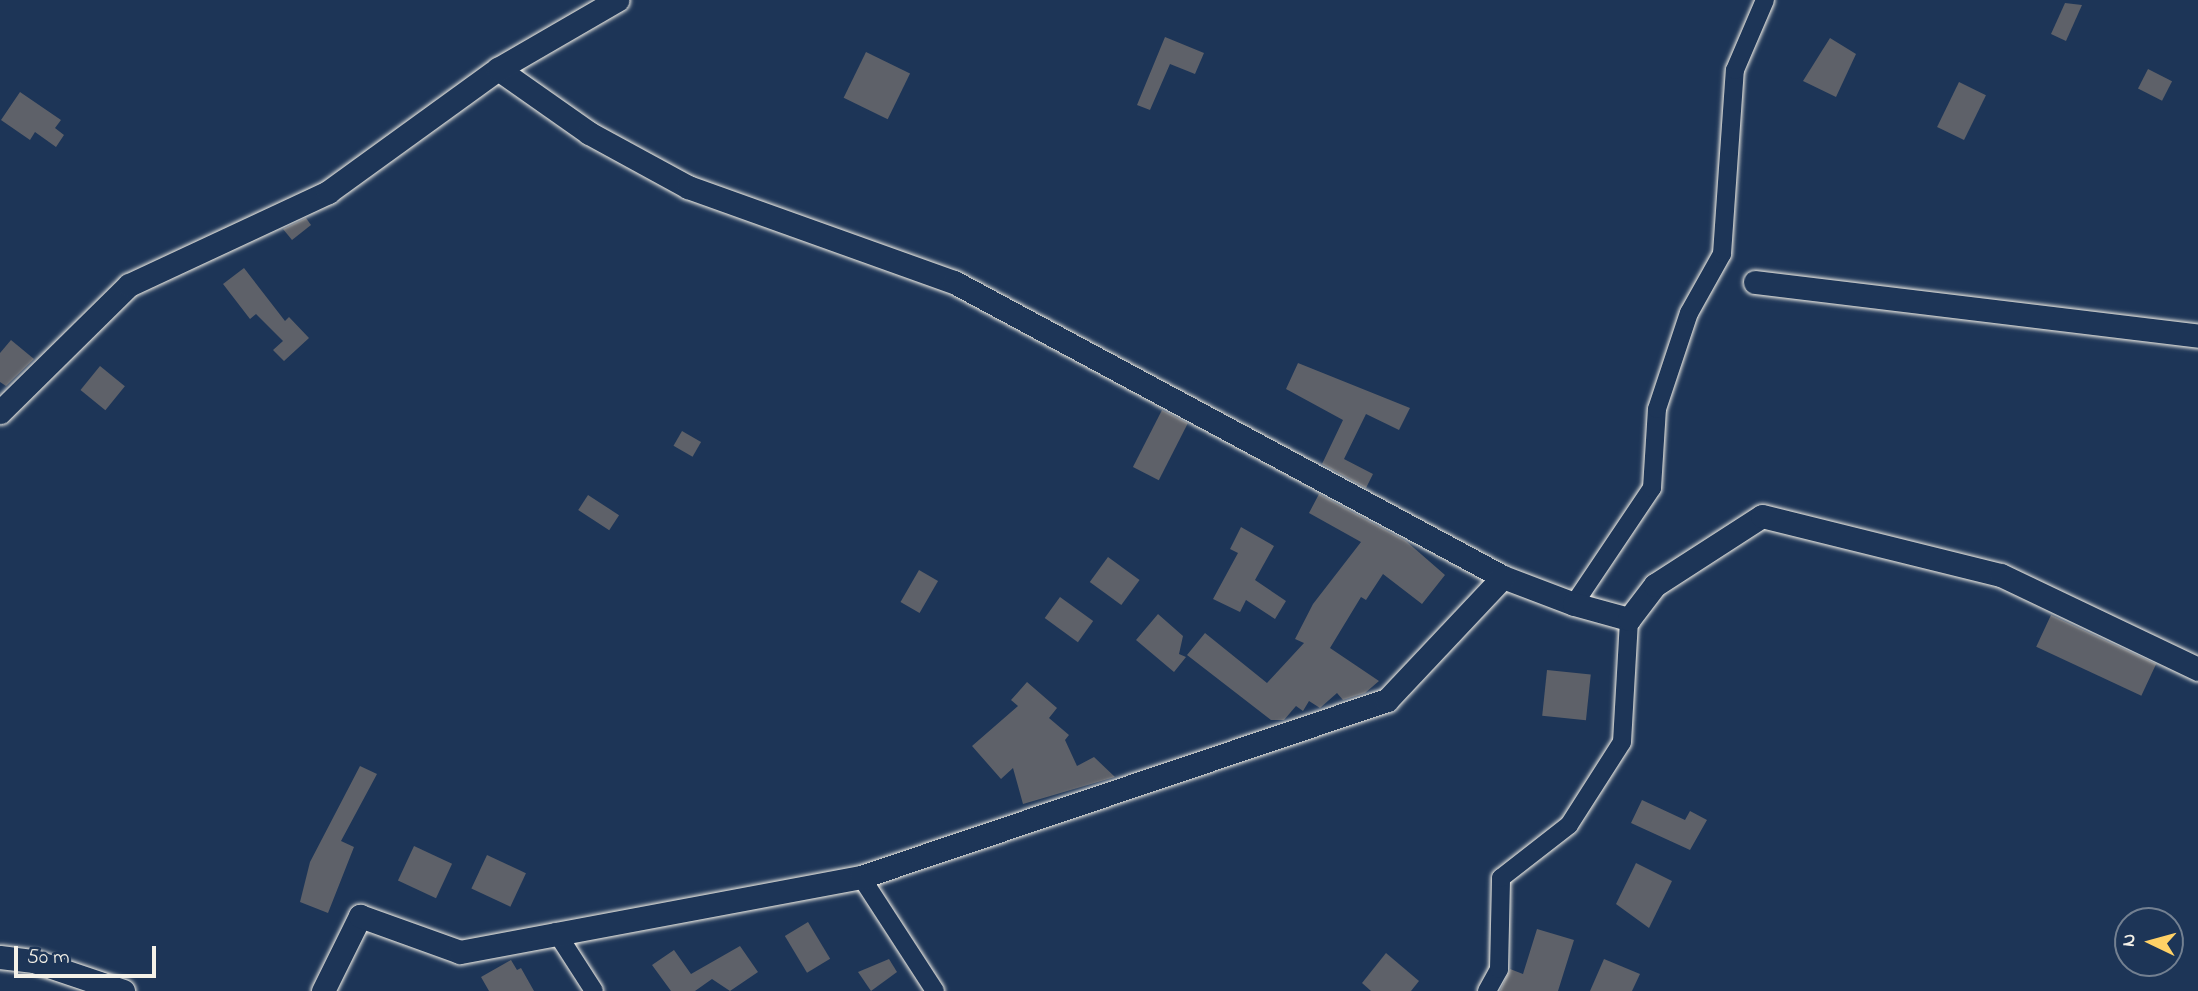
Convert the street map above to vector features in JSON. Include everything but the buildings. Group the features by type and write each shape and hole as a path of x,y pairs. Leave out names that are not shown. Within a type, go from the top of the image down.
{"street":[{"path":"0,412 128,285 328,191 498,69 617,0"},
{"path":"1585,607 1652,488 1657,409 1689,313 1722,254 1735,70 1765,0"},
{"path":"498,69 589,133 688,187 954,282 1503,577 1585,607 1629,619"},
{"path":"1755,282 2198,336"},
{"path":"1487,991 1499,969 1500,878 1569,825 1622,741 1629,619 1655,584 1762,516 2001,575 2198,668"},
{"path":"323,991 360,916 460,952 861,877 1387,700 1503,577"},
{"path":"861,877 935,991"},
{"path":"556,932 594,991"},
{"path":"0,957 34,961 123,991"}]}
